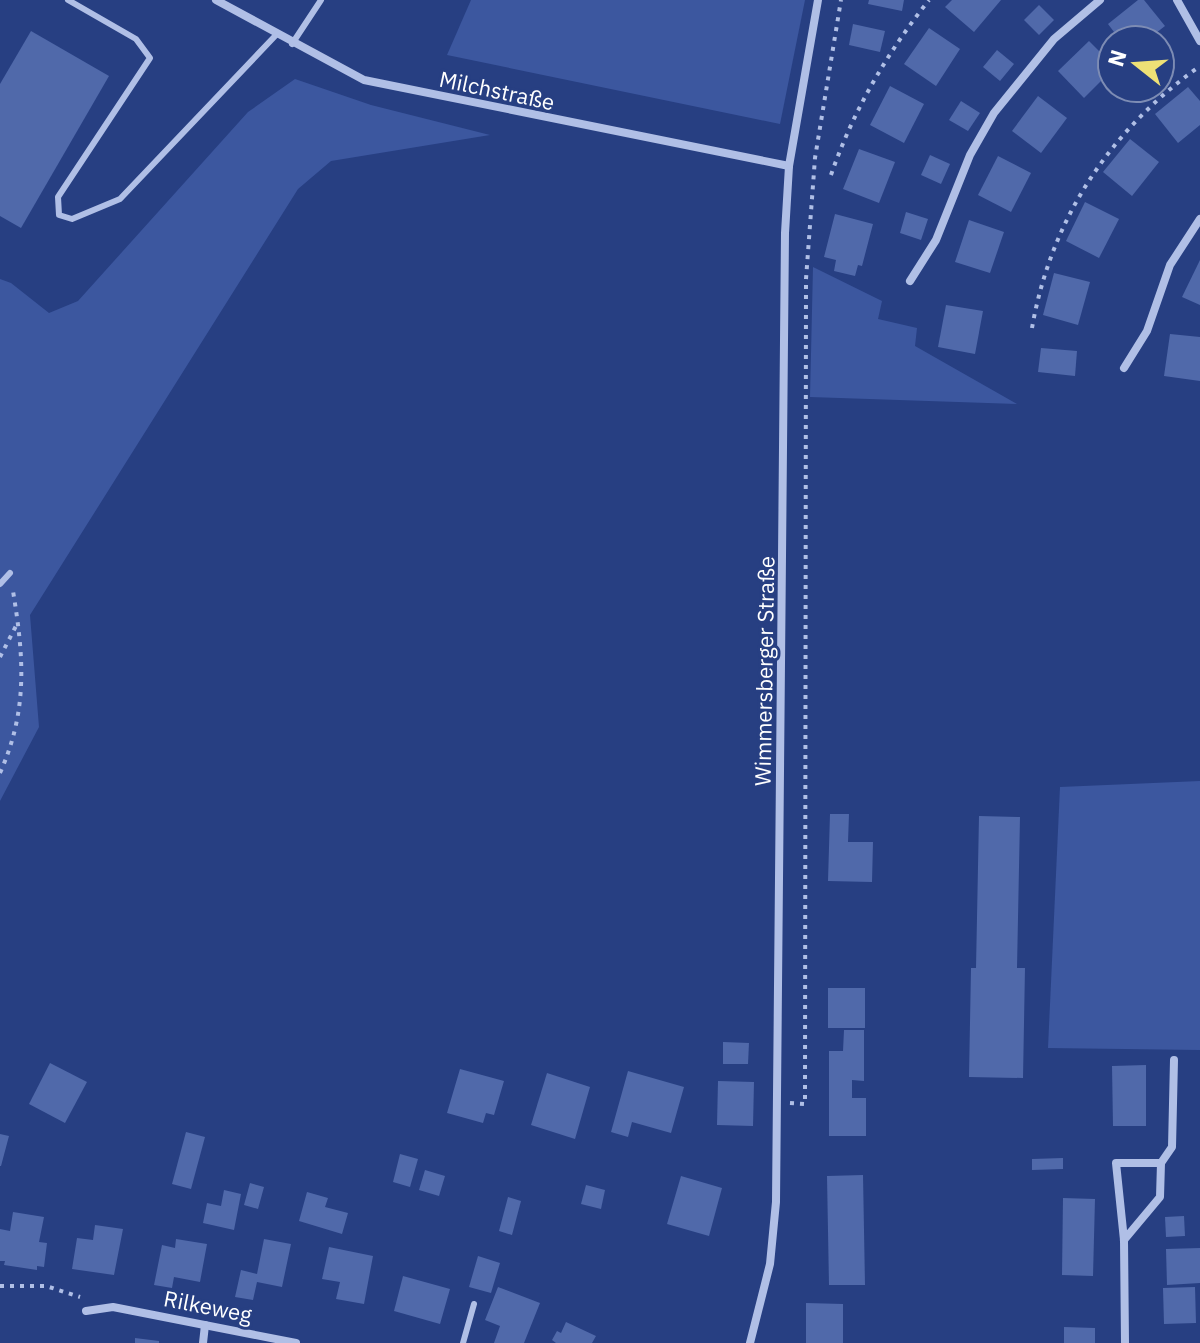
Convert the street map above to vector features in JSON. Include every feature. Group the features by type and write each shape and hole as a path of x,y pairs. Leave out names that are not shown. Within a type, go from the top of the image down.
{"street":[{"name":"Milchstraße","path":"216,0 292,44 364,80 789,166"},
{"name":"Wimmersberger Straße","path":"750,1343 770,1264 778,1103 785,248 789,166 818,0"},
{"path":"910,281 936,240 970,155 994,113 1054,39 1100,0"},
{"path":"1177,0 1200,41"},
{"path":"1124,368 1147,331 1170,265 1200,219"},
{"path":"1124,1240 1160,1197 1161,1163 1172,1147 1174,1060"},
{"path":"1125,1343 1124,1240 1116,1163 1161,1163"},
{"name":"Rilkeweg","path":"86,1311 113,1307 296,1343"},
{"path":"203,1343 205,1325"}],"lane":[{"path":"68,0 136,39 150,58 58,197 59,215 72,219 120,199 276,35"},
{"path":"292,44 321,0"},
{"path":"0,584 10,573"},
{"path":"463,1343 474,1304"}],"path":[{"path":"778,1103 805,1104 806,279 815,158 841,0"},
{"path":"831,175 867,94 897,43 929,0"},
{"path":"1032,328 1049,258 1089,179 1140,115 1200,66"},
{"path":"0,773 15,738 23,697 18,621 10,573"},
{"path":"0,657 18,621"},
{"path":"0,1286 46,1286 113,1307"}],"shaded area":[{"path":"471,0 805,0 780,124 447,55"},
{"path":"295,79 371,105 490,135 331,161 298,189 30,615 39,727 0,801 0,279 11,283 49,313 78,301 248,112"},
{"path":"813,267 882,301 878,319 917,328 915,346 1017,404 810,397"},
{"path":"1200,781 1200,1050 1048,1048 1060,787"}],"building":[{"path":"869,0 904,0 902,11 868,4"},
{"path":"952,0 1001,0 974,32 945,7"},
{"path":"1138,0 1144,0 1163,24 1108,24"},
{"path":"1039,5 1054,20 1039,35 1024,20"},
{"path":"853,24 885,31 880,52 849,45"},
{"path":"929,28 960,49 936,86 904,64"},
{"path":"31,31 109,76 21,228 0,216 0,84"},
{"path":"1089,41 1096,48 1096,86 1084,98 1058,71"},
{"path":"997,50 1014,64 1000,81 983,67"},
{"path":"890,86 924,104 904,143 870,125"},
{"path":"1188,87 1200,101 1200,125 1178,143 1155,114 1167,104 1176,104 1176,97"},
{"path":"1038,96 1067,118 1041,153 1012,131"},
{"path":"961,101 980,113 968,131 949,120"},
{"path":"1130,139 1159,162 1132,196 1103,172"},
{"path":"859,149 895,162 879,203 843,189"},
{"path":"930,155 950,164 941,184 921,175"},
{"path":"998,156 1031,173 1011,212 978,195"},
{"path":"1085,202 1119,219 1099,258 1066,241"},
{"path":"906,212 928,219 921,240 900,233"},
{"path":"835,214 873,224 862,266 858,265 855,276 834,271 836,260 824,257"},
{"path":"969,220 1004,232 990,273 955,262"},
{"path":"1200,260 1200,305 1182,297"},
{"path":"1054,273 1090,282 1078,325 1043,315"},
{"path":"946,305 983,311 975,354 938,347"},
{"path":"1170,334 1200,337 1200,381 1164,376"},
{"path":"1041,348 1077,351 1075,376 1038,372"},
{"path":"830,814 849,814 848,842 873,842 872,882 828,881"},
{"path":"979,816 1020,817 1017,968 1025,968 1023,1078 969,1077 971,968 976,968"},
{"path":"828,988 865,988 865,1028 828,1028"},
{"path":"844,1030 864,1030 864,1081 852,1080 852,1098 866,1098 866,1136 829,1136 829,1051 843,1051"},
{"path":"723,1042 749,1043 748,1064 723,1064"},
{"path":"50,1063 87,1082 65,1123 29,1104"},
{"path":"1146,1065 1146,1126 1113,1126 1112,1066"},
{"path":"460,1069 504,1081 494,1115 486,1113 483,1123 447,1113"},
{"path":"628,1071 684,1087 671,1133 632,1122 628,1137 611,1132"},
{"path":"547,1073 590,1087 575,1139 531,1125"},
{"path":"718,1081 754,1082 753,1126 717,1125"},
{"path":"186,1132 205,1137 191,1189 172,1184"},
{"path":"0,1134 9,1136 1,1166 0,1166"},
{"path":"400,1154 418,1159 410,1187 393,1182"},
{"path":"1063,1158 1063,1169 1032,1170 1032,1159"},
{"path":"425,1170 445,1176 439,1196 419,1190"},
{"path":"863,1175 865,1285 829,1285 827,1176"},
{"path":"681,1176 722,1188 709,1236 667,1224"},
{"path":"250,1183 264,1187 258,1209 244,1205"},
{"path":"586,1185 605,1190 601,1209 581,1204"},
{"path":"224,1190 241,1194 234,1230 203,1223 207,1203 221,1206"},
{"path":"307,1192 328,1198 325,1207 348,1213 342,1234 299,1221"},
{"path":"508,1197 521,1201 512,1235 499,1231"},
{"path":"1063,1198 1095,1199 1093,1276 1062,1275"},
{"path":"13,1212 44,1217 39,1242 47,1243 44,1267 37,1266 37,1270 4,1265 5,1261 0,1261 0,1229 10,1231"},
{"path":"1184,1216 1185,1236 1166,1237 1165,1217"},
{"path":"95,1225 123,1229 114,1275 72,1269 77,1238 93,1240"},
{"path":"176,1239 207,1244 200,1282 174,1277 172,1288 154,1285 162,1245 175,1248"},
{"path":"264,1239 291,1244 282,1287 257,1282 253,1300 235,1297 241,1270 257,1274"},
{"path":"329,1247 373,1256 364,1304 336,1299 340,1282 322,1279"},
{"path":"1200,1248 1200,1283 1167,1285 1166,1249"},
{"path":"478,1256 500,1263 491,1293 469,1287"},
{"path":"403,1276 450,1289 440,1324 394,1311"},
{"path":"498,1287 540,1303 524,1343 494,1343 500,1326 485,1320"},
{"path":"1195,1287 1196,1323 1164,1324 1163,1288"},
{"path":"806,1303 843,1304 843,1343 806,1343"},
{"path":"566,1322 596,1336 592,1343 556,1343 552,1340 557,1331 561,1333"},
{"path":"1064,1327 1095,1328 1095,1343 1064,1343"},
{"path":"135,1338 159,1341 159,1343 135,1343"}]}
